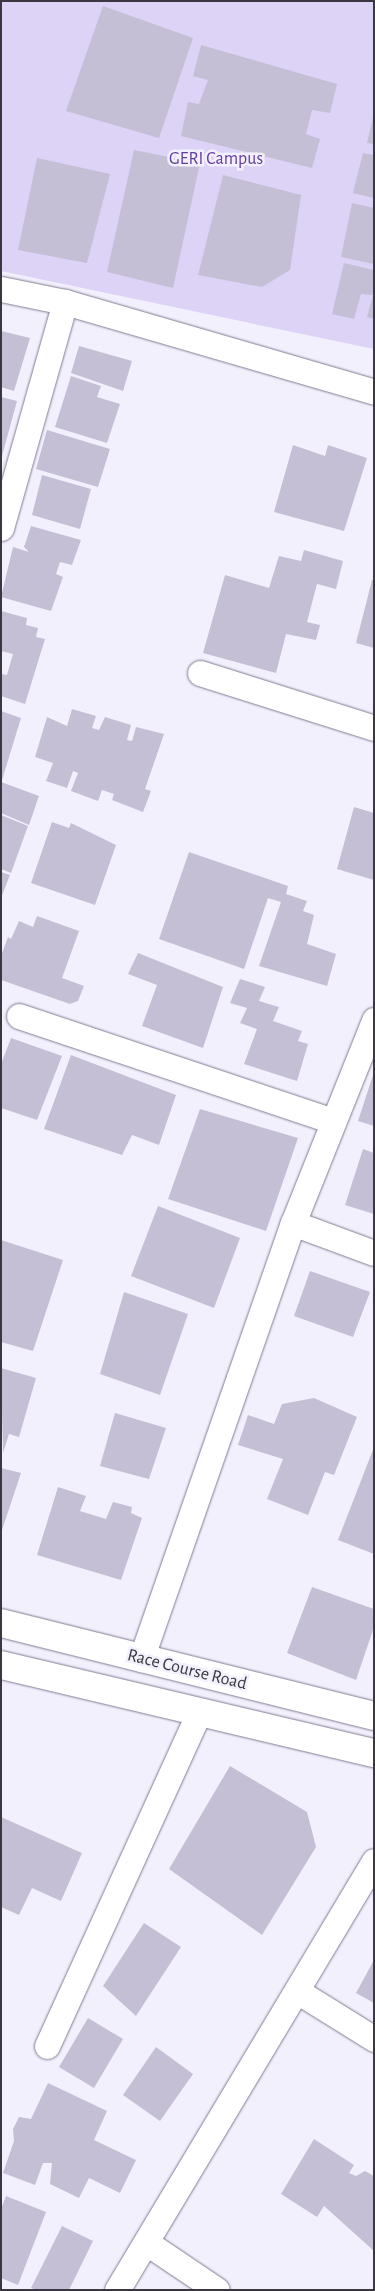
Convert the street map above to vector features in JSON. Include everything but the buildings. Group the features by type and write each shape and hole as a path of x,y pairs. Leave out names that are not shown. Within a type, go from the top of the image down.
{"main road":[{"name":"Race Course Road","path":"1,1624 374,1716"},
{"path":"1,1665 374,1753"}],"street":[{"path":"1,289 65,302 374,392"},
{"path":"1,528 65,302"},
{"path":"200,673 374,728"},
{"path":"19,1016 332,1121"},
{"path":"141,1659 293,1223 332,1121 374,1020"},
{"path":"293,1223 374,1253"},
{"path":"47,2046 199,1712"},
{"path":"116,2290 147,2243 374,1861"},
{"path":"296,1991 374,2039"},
{"path":"147,2243 218,2290"}],"green space":[{"name":"GERI Campus","path":"1,1 374,1 374,349 1,271"}]}
